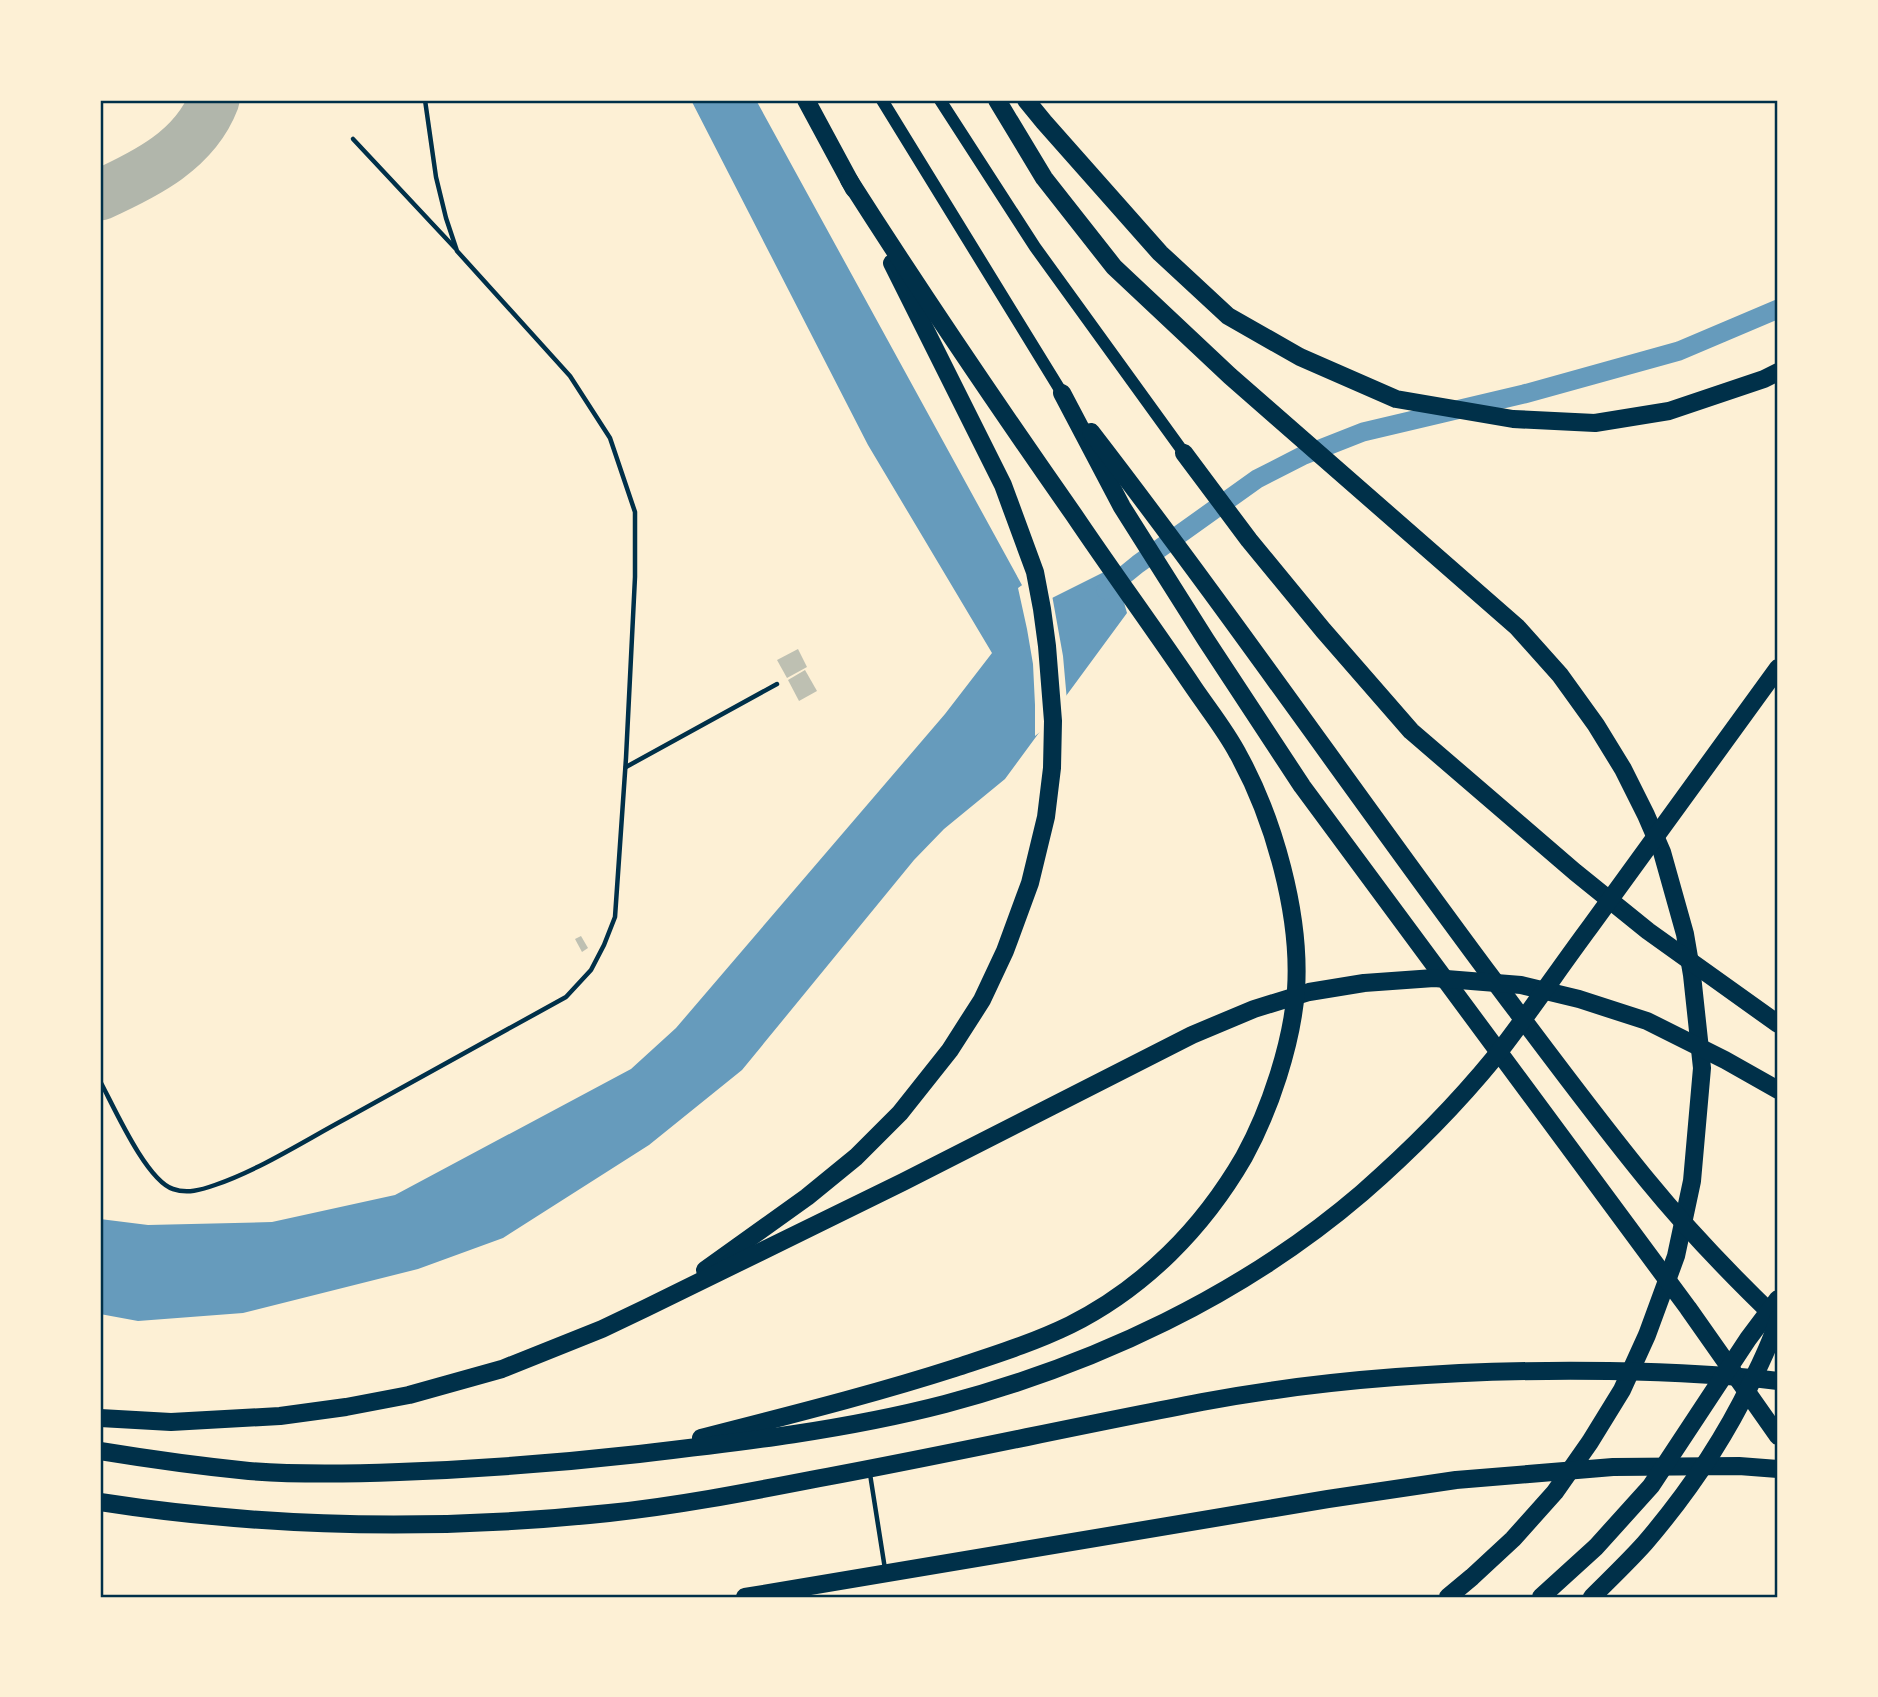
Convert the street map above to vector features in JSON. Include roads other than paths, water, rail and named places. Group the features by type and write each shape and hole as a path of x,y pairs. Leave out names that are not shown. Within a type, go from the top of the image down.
{"highway":[{"path":"646,1308 702,1273 807,1197 856,1157 900,1113 950,1050 982,1000 1030,883 1046,817 1052,768 1047,646 1035,572 1020,527 1003,485 806,100"},
{"path":"997,100 1044,178 1114,267 1230,376 1517,627 1560,675 1623,769 1662,852 1685,934 1702,1068 1692,1181 1676,1256 1647,1335 1622,1390 1590,1442 1555,1492 1513,1539 1448,1597"},
{"path":"1026,100 1160,253 1228,316 1300,357 1396,399 1513,419 1595,423 1669,411 1778,372"},
{"path":"616,1456 673,1445 912,1382 1024,1345 1099,1309 1133,1286 1171,1253 1205,1215 1231,1179 1263,1119 1288,1037 1296,990 1295,942 1288,891 1280,858 1255,788 1237,751 1074,517 849,180"},
{"path":"1062,393 1238,628 1417,877 1608,1131 1649,1182 1738,1282 1778,1319 1755,1376 1713,1453 1686,1493 1643,1546 1592,1597"},
{"path":"1062,393 1122,507 1302,786 1688,1308 1778,1436"},
{"path":"1184,453 1249,540 1411,731 1648,931 1778,1024"},
{"path":"100,1451 251,1471 369,1473 471,1469 751,1441 890,1416 998,1389 1109,1347 1200,1305 1298,1244 1361,1193 1432,1128 1495,1056 1778,668"},
{"path":"100,1418 170,1422 280,1416 410,1395 502,1369 603,1329 903,1182 1192,1035 1254,1009 1309,992 1364,983 1434,978 1521,985 1579,999 1647,1021 1778,1090"},
{"path":"1541,1597 1596,1547 1651,1486 1748,1339 1778,1299"},
{"path":"100,1502 159,1510 293,1521 386,1524 496,1521 596,1514 715,1498 1206,1402 1293,1388 1377,1379 1551,1370 1679,1373 1778,1381"},
{"path":"745,1597 1456,1480 1613,1467 1739,1466 1778,1469"}],"street":[{"path":"882,100 1062,393"},
{"path":"940,100 1035,247 1184,453"}],"lane":[{"path":"425,100 436,177 457,251"},
{"path":"100,1081 156,1178 176,1190 196,1190 215,1185 268,1161 566,997 591,970 615,917 626,767 635,577 635,512 610,438 570,376 353,139"},
{"path":"626,767 777,684"},
{"path":"869,1469 886,1575"}],"water":[{"path":"691,100 756,100 1034,607 1114,567 1127,613 1005,779 944,829 914,860 742,1070 649,1145 503,1238 418,1269 243,1313 138,1321 100,1314 100,1219 148,1225 272,1222 395,1195 631,1069 676,1028 945,714 992,653 868,445"}],"waterway":[{"path":"1106,590 1257,479 1302,456 1363,432 1524,394 1679,351 1778,309"}]}
